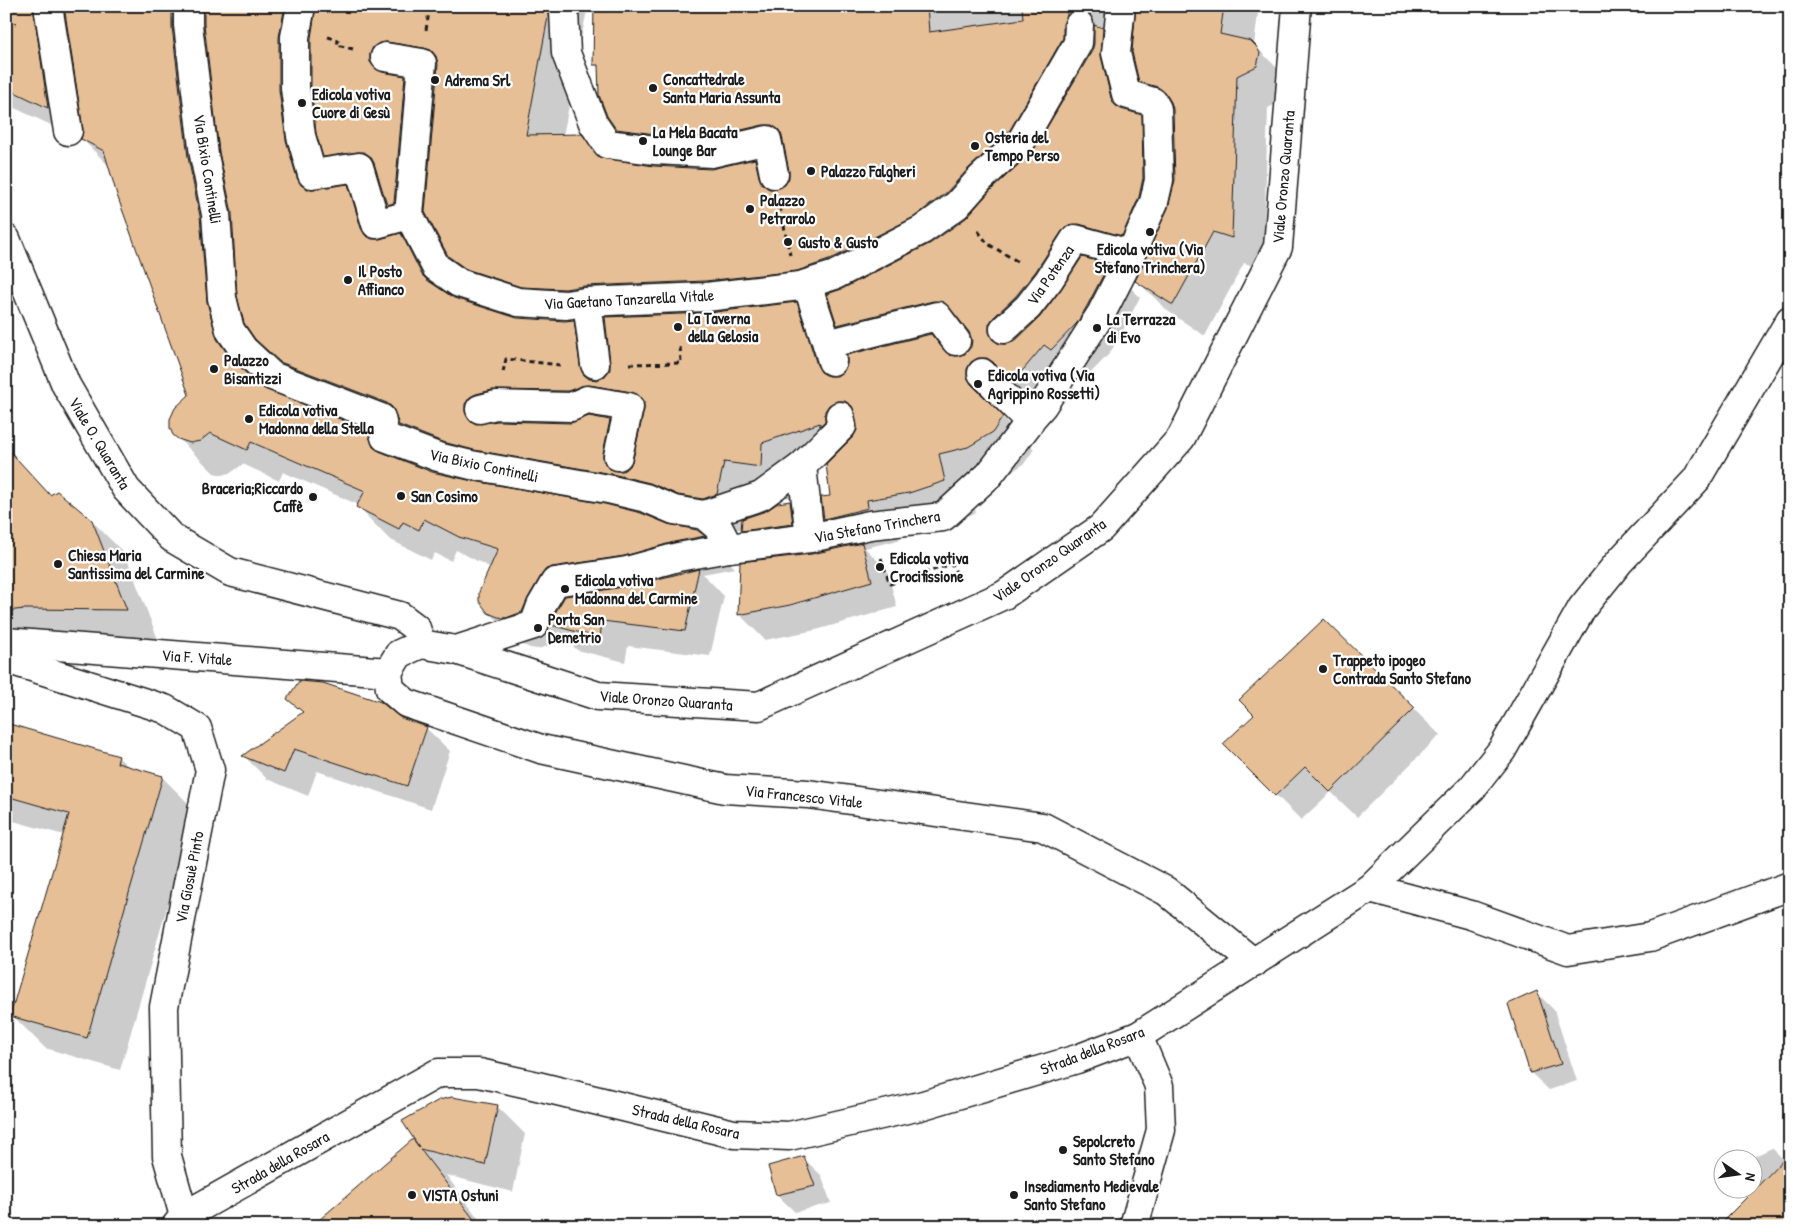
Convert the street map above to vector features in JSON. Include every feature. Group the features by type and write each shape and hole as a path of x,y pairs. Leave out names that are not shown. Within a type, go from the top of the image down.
{"street":[{"path":"48,6 68,131"},
{"name":"Via Bixio Continelli","path":"188,6 188,26 204,155 216,214 222,298 230,330 243,349 272,376 381,418 385,438 438,457 471,465 608,489 646,498 674,510 704,515"},
{"name":"Via Stefano Trinchera","path":"456,650 534,625 541,606 555,582 627,571 678,557 729,548 810,538 870,525 943,517 989,475 1029,421 1043,406 1101,314 1154,202 1159,180 1157,110 1153,102 1126,94 1116,54 1121,6"},
{"name":"Viale Oronzo Quaranta","path":"456,650 598,696 758,706 1004,595 1101,528 1181,438 1278,247 1297,6"},
{"path":"564,11 566,53 594,123 607,144 655,150 712,153 767,140 774,174"},
{"path":"299,15 295,37 295,88 300,136 312,174 359,166 376,224 409,216 422,63 385,56"},
{"name":"Via Gaetano Tanzarella Vitale","path":"409,216 436,267 459,283 518,302 566,305 587,302 706,297 802,286 835,276 922,230 957,205 980,179 1022,140 1078,43 1079,25"},
{"name":"Viale O. Quaranta","path":"6,239 66,385 126,489 172,538 230,572 400,616 416,628 421,644"},
{"name":"Via Potenza","path":"1004,329 1028,307 1049,280 1075,239 1130,254"},
{"path":"802,286 829,353 937,316 956,341"},
{"path":"587,302 595,364"},
{"name":"Strada della Rosara","path":"180,1221 438,1073 479,1073 734,1134 789,1136 920,1106 1077,1059 1138,1036 1370,888 1472,788 1502,750 1582,608 1619,562 1696,480 1790,320"},
{"path":"982,373 1029,421"},
{"path":"480,409 496,405 571,407 587,400 629,407 618,456"},
{"path":"704,515 761,496 802,466 842,426 840,416"},
{"path":"802,466 810,538"},
{"path":"704,515 718,527 729,548"},
{"name":"Via F. Vitale","path":"6,642 388,672"},
{"path":"388,672 399,654 421,644 456,650"},
{"name":"Via Giosuè Pinto","path":"6,659 165,709 197,728 210,770 164,1007 167,1156 180,1221"},
{"name":"Via Francesco Vitale","path":"388,672 390,689 406,703 541,749 724,789 808,794 1043,827 1166,891 1254,963"},
{"path":"1370,888 1471,915 1568,950 1650,937 1790,886"},
{"path":"1134,1226 1161,1130 1160,1086 1138,1036"}],"path":[{"path":"299,15 338,40 337,46 385,56"},
{"path":"774,174 802,286"},
{"path":"957,205 988,244 1049,280"},
{"path":"890,584 952,564"}],"building":[{"path":"6,6 33,6 48,108 6,88"},
{"path":"64,6 172,6 172,27 188,157 200,216 207,302 217,339 232,360 261,387 367,430 373,447 379,451 432,472 605,504 641,513 668,524 697,530 705,536 674,542 624,556 546,569 528,598 522,612 506,618 498,617 488,613 479,601 479,592 498,549 459,537 424,519 419,530 403,522 399,529 356,507 365,491 251,442 247,450 210,433 200,441 190,443 173,435 170,428 170,419 175,408 189,395 117,195 104,151 81,139 83,129"},
{"path":"204,6 285,6 279,37 279,90 286,140 297,178 301,185 307,189 314,189 348,184 361,228 365,235 372,239 380,239 401,233 422,275 454,298 517,318 574,320 580,366 583,374 589,379 597,380 604,377 610,370 605,317 707,313 797,302 817,365 821,372 828,376 837,376 844,371 847,364 847,355 931,334 950,355 965,354 971,347 972,340 969,332 943,302 933,301 837,325 827,294 842,289 931,243 966,218 991,190 1033,151 1092,51 1094,25 1103,28 1101,56 1111,98 1115,105 1121,109 1142,115 1143,178 1139,197 1122,236 1079,224 1069,225 1062,231 1036,271 1016,296 989,324 989,332 992,339 999,344 1008,344 1015,341 1040,317 1082,257 1109,264 1077,323 1051,350 1044,345 1013,382 987,358 978,358 971,362 967,369 967,377 971,384 1003,416 993,432 968,447 939,454 945,481 909,493 867,500 868,508 824,519 821,497 830,496 826,464 853,437 857,430 855,413 852,406 845,401 837,401 829,405 825,411 825,421 820,426 820,423 762,443 761,467 724,462 717,494 703,499 678,495 650,483 612,474 474,450 443,442 399,425 393,408 387,403 280,362 255,339 244,323 237,296 232,213 219,152 204,24","holes":["589,385 632,392 644,402 644,410 633,459 630,466 623,471 615,471 608,468 603,460 610,420 589,416 571,423 498,421 476,424 469,420 465,412 465,404 470,397 492,390 568,391"]},
{"path":"316,6 550,6 526,135 582,134 599,157 653,166 711,169 755,159 762,184 769,189 777,189 785,185 789,178 782,136 779,130 772,125 763,125 711,137 656,134 616,129 607,116 599,95 598,65 593,65 594,6 927,6 929,32 1023,19 1022,6 1067,6 1067,15 1063,24 1063,38 1010,130 969,168 946,193 914,217 829,260 797,271 705,281 584,286 565,289 521,287 466,269 448,256 425,212 438,64 436,56 431,50 387,42 379,43 373,47 370,54 370,62 376,69 382,72 405,76 394,203 387,205 374,163 370,156 364,152 323,157 316,133 311,87 311,38"},
{"path":"1136,6 1224,6 1220,34 1251,41 1260,53 1257,66 1237,76 1232,238 1213,232 1173,305 1135,281 1168,208 1175,180 1173,109 1171,102 1158,87 1139,82 1132,52"},
{"name":"Chiesa Maria Santissima del Carmine","path":"6,447 50,495 57,491 92,520 127,610 25,609 6,611"},
{"path":"790,501 793,524 741,531 742,519 766,511 778,503"},
{"path":"862,543 872,581 790,605 738,615 740,562 812,554"},
{"path":"699,569 685,631 602,621 600,638 551,625 555,613 565,596 629,586"},
{"name":"Trappeto ipogeo Contrada Santo Stefano","path":"1324,619 1415,708 1330,792 1305,767 1275,796 1223,744 1254,715 1239,700"},
{"path":"299,681 323,683 381,702 401,718 427,727 407,786 294,749 284,773 242,756 303,712 287,699"},
{"path":"6,723 119,756 117,763 163,776 87,1038 10,1016 69,814 6,796"},
{"path":"1537,991 1561,1064 1530,1073 1508,1004"},
{"path":"452,1097 498,1105 485,1165 420,1149 479,1226 312,1226 413,1139 419,1147 402,1121 439,1100"},
{"path":"1790,1153 1790,1226 1718,1226 1744,1200 1764,1200 1764,1180"},
{"path":"804,1156 815,1186 776,1195 768,1166"}],"place":[{"name":"Adrema Srl","path":"435,80"},
{"name":"Concattedrale Santa Maria Assunta","path":"653,88"},
{"name":"Edicola votiva Cuore di Gesù","path":"302,103"},
{"name":"La Mela Bacata Lounge Bar","path":"643,141"},
{"name":"Osteria del Tempo Perso","path":"975,146"},
{"name":"Palazzo Falgheri","path":"811,171"},
{"name":"Palazzo Petrarolo","path":"750,209"},
{"name":"Edicola votiva (Via Stefano Trinchera)","path":"1150,232"},
{"name":"Gusto & Gusto","path":"788,242"},
{"name":"Il Posto Affianco","path":"348,280"},
{"name":"La Taverna della Gelosia","path":"678,327"},
{"name":"La Terrazza di Evo","path":"1097,328"},
{"name":"Palazzo Bisantizzi","path":"214,369"},
{"name":"Edicola votiva (Via Agrippino Rossetti)","path":"978,384"},
{"name":"Edicola votiva Madonna della Stella","path":"249,419"},
{"name":"San Cosimo","path":"401,496"},
{"name":"Braceria;Riccardo Caffè","path":"313,497"},
{"name":"Chiesa Maria Santissima del Carmine","path":"58,564"},
{"name":"Edicola votiva Crocifissione","path":"880,567"},
{"name":"Edicola votiva Madonna del Carmine","path":"565,589"},
{"name":"Porta San Demetrio","path":"538,628"},
{"name":"Trappeto ipogeo Contrada Santo Stefano","path":"1323,669"},
{"name":"Sepolcreto Santo Stefano","path":"1063,1150"},
{"name":"VISTA Ostuni","path":"412,1195"},
{"name":"Insediamento Medievale Santo Stefano","path":"1014,1195"}]}
